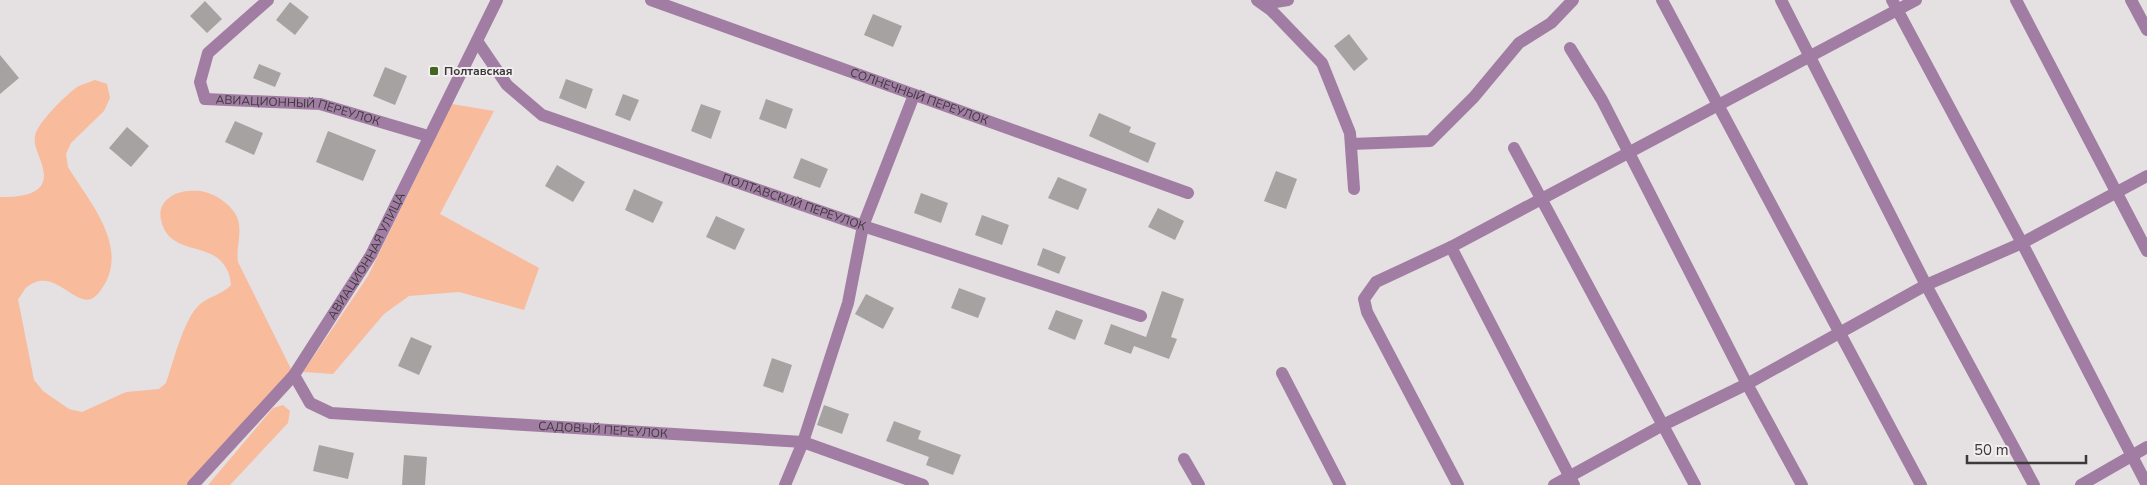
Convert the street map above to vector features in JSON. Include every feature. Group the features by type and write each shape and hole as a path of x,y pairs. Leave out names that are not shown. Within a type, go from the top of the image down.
{"street":[{"name":"АВИАЦИОННЫЙ ПЕРЕУЛОК","path":"268,0 208,53 200,82 205,99 320,104 428,136"},
{"name":"АВИАЦИОННАЯ УЛИЦА","path":"193,485 294,374 371,255 428,136 497,0"},
{"name":"СОЛНЕЧНЫЙ ПЕРЕУЛОК","path":"651,0 1188,193"},
{"path":"1260,2 1288,0"},
{"path":"1350,144 1430,141 1474,97 1518,43 1551,24 1572,0"},
{"path":"1662,0 1922,485"},
{"path":"1781,0 1926,286 2034,485"},
{"path":"1458,485 1367,312 1364,299 1376,282 1451,247 1810,56 1895,5 1916,0"},
{"path":"2016,0 2147,251"},
{"path":"2131,0 2147,30"},
{"path":"1260,2 1271,10 1322,63 1350,133 1354,189"},
{"path":"1895,5 2022,243 2147,485"},
{"name":"ПОЛТАВСКИЙ ПЕРЕУЛОК","path":"477,41 507,85 542,115 863,226 1140,316"},
{"path":"1570,48 1602,100 1747,384 1802,485"},
{"path":"784,485 803,442 848,303 863,226 914,95"},
{"path":"1514,148 1694,485"},
{"path":"1554,485 1572,481 1663,425 1747,384 1926,286 2022,243 2147,176"},
{"path":"1451,247 1572,481"},
{"path":"1282,373 1340,485"},
{"name":"САДОВЫЙ ПЕРЕУЛОК","path":"294,374 310,403 331,413 803,442 923,485"},
{"path":"2081,485 2147,447"},
{"path":"1184,459 1199,485"}],"shaded area":[{"path":"95,80 107,84 110,98 104,111 71,143 66,154 68,167 94,207 108,237 111,267 106,282 98,294 91,299 77,297 54,283 45,281 36,282 27,287 18,299 34,380 43,391 69,409 82,412 126,392 159,389 166,383 188,320 199,305 231,285 228,272 221,261 214,255 178,243 171,238 165,230 160,213 163,204 170,197 184,191 206,192 218,198 230,207 237,218 239,224 238,262 294,375 195,485 0,485 0,197 31,193 42,185 44,178 43,169 35,140 37,130 72,91"},
{"path":"452,104 494,111 440,214 539,268 524,310 459,292 409,296 384,314 333,374 303,372 368,276"},
{"path":"283,405 290,411 288,423 230,485 208,485 273,408"}],"building":[{"path":"205,1 222,19 207,33 190,16"},
{"path":"290,2 309,17 295,35 276,20"},
{"path":"873,14 902,26 893,47 864,35"},
{"path":"1349,34 1368,59 1354,71 1334,46"},
{"path":"0,55 19,78 0,94"},
{"path":"259,64 281,73 275,87 253,78"},
{"path":"385,67 407,76 395,105 373,96"},
{"path":"566,79 593,89 586,109 559,98"},
{"path":"623,94 639,100 630,121 615,115"},
{"path":"766,99 793,109 786,129 759,119"},
{"path":"701,104 721,111 711,139 691,131"},
{"path":"1099,113 1131,127 1129,132 1156,143 1148,163 1089,136"},
{"path":"235,121 263,133 254,155 225,142"},
{"path":"127,127 149,146 131,167 109,148"},
{"path":"328,131 376,150 363,181 316,162"},
{"path":"801,158 828,169 820,188 793,178"},
{"path":"557,165 585,182 573,202 545,186"},
{"path":"1276,171 1297,179 1286,209 1264,201"},
{"path":"1058,177 1087,189 1078,210 1048,198"},
{"path":"634,189 663,202 653,223 625,210"},
{"path":"921,193 948,203 941,223 914,213"},
{"path":"1158,208 1184,221 1175,240 1148,227"},
{"path":"982,215 1009,225 1002,245 975,235"},
{"path":"716,216 745,229 735,250 706,237"},
{"path":"1043,248 1066,257 1059,274 1037,265"},
{"path":"959,288 986,298 978,318 951,308"},
{"path":"1162,291 1184,299 1171,337 1177,339 1169,359 1134,346 1131,354 1104,344 1111,324 1146,337"},
{"path":"866,294 894,308 883,329 855,314"},
{"path":"1056,310 1083,320 1075,340 1048,329"},
{"path":"411,337 432,346 419,375 398,366"},
{"path":"772,358 792,365 783,393 763,386"},
{"path":"824,405 849,414 842,434 817,425"},
{"path":"894,421 921,431 918,439 961,455 953,475 926,465 929,457 886,441"},
{"path":"319,445 354,453 348,479 313,471"},
{"path":"404,455 427,457 425,485 402,485"}],"place":[{"name":"Полтавская","path":"434,71"}]}
